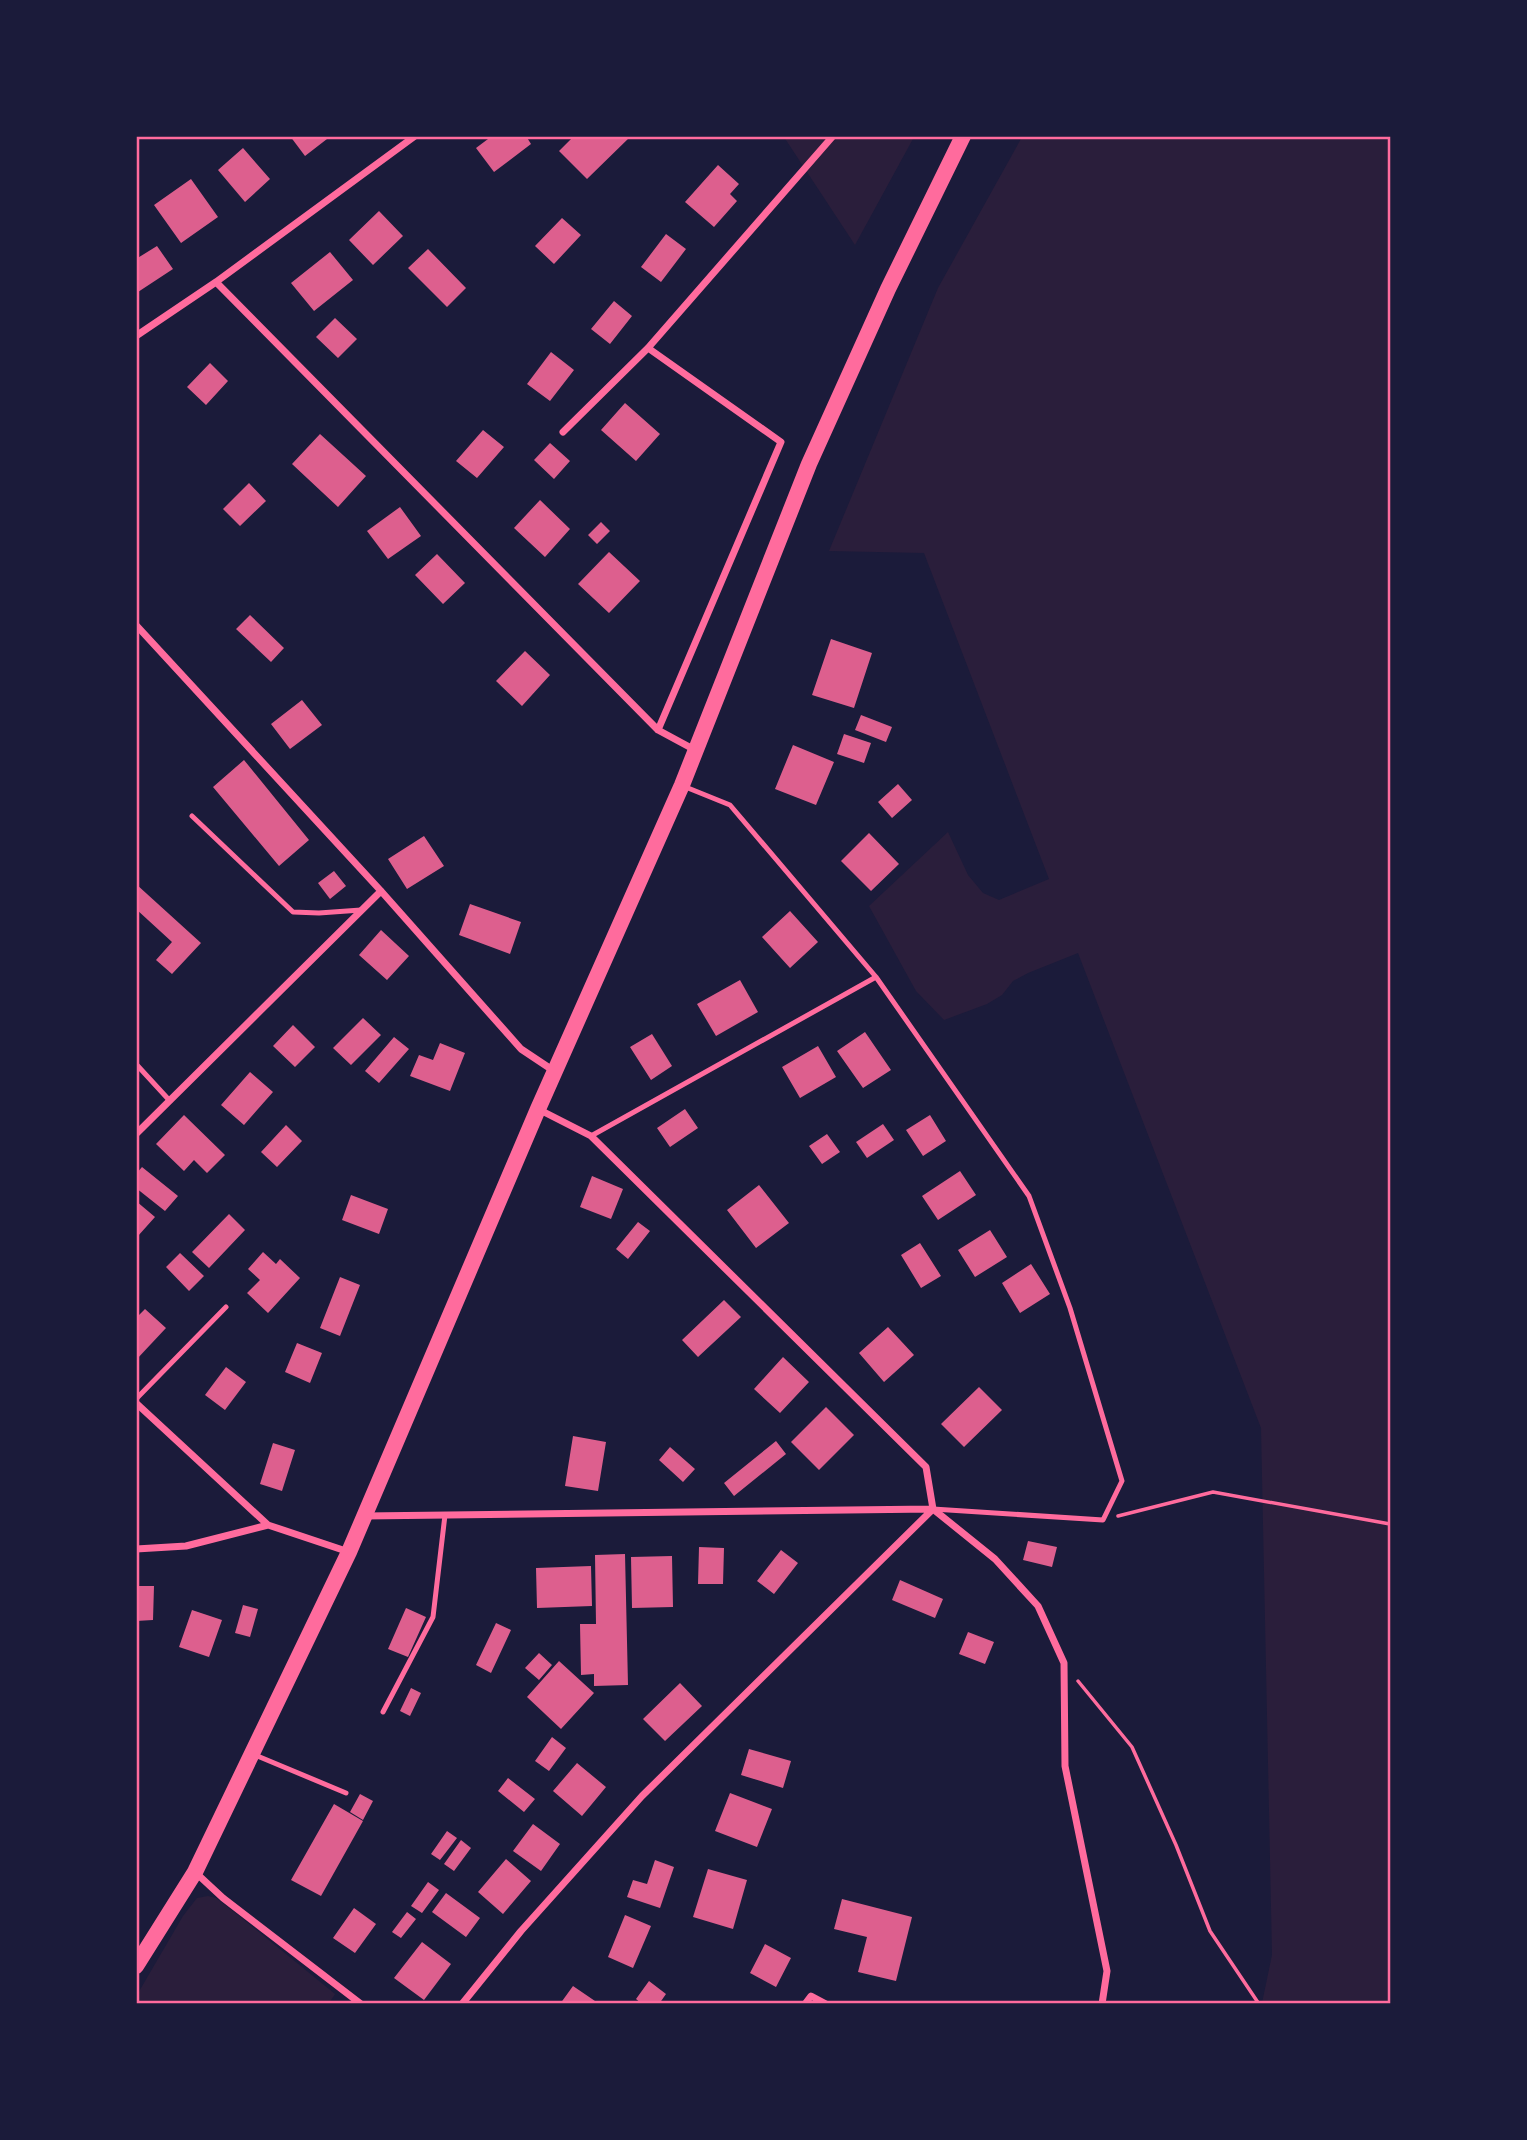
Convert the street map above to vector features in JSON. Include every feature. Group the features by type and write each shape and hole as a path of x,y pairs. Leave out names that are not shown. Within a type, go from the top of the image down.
{"main road":[{"path":"136,1966 195,1872 349,1552 538,1109 682,785 809,464 888,289 963,136"}],"street":[{"path":"136,336 216,282 415,136"},
{"path":"563,432 648,348 833,136"},
{"path":"216,282 658,730 696,750"},
{"path":"648,348 781,442 658,730"},
{"path":"136,625 381,891 521,1049 555,1072"},
{"path":"136,1135 381,891"},
{"path":"538,1109 591,1136 926,1467 933,1509"},
{"path":"136,1401 268,1525 349,1552"},
{"path":"462,2004 521,1931 642,1796 933,1509"},
{"path":"365,1516 933,1509 995,1559 1038,1606 1064,1663 1065,1766 1107,1972 1102,2004"},
{"path":"136,1549 186,1546 268,1525"},
{"path":"195,1872 223,1898 361,2004"},
{"path":"805,2004 811,1996 826,2004"}],"lane":[{"path":"682,785 730,805 876,977 1029,1196 1070,1308 1122,1482 1103,1520 933,1509"},
{"path":"192,816 293,912 361,910"},
{"path":"591,1136 876,977"},
{"path":"136,1064 170,1101"},
{"path":"136,1401 226,1307"},
{"path":"383,1712 433,1617 445,1515"},
{"path":"252,1754 346,1793"}],"path":[{"path":"1103,1520 1213,1492 1391,1524"},
{"path":"1064,1663 1132,1747 1176,1845 1210,1931 1259,2004"}],"shaded area":[{"path":"784,137 914,137 855,245"},
{"path":"1022,137 1390,137 1390,2003 1262,2003 1272,1955 1261,1428 1078,953 1013,981 1002,995 987,1004 944,1020 916,991 869,906 948,832 968,875 983,893 999,900 1049,879 924,553 829,551 938,288"},
{"path":"197,1898 216,1898 335,1994 329,2003 137,2003 137,1995 183,1916"}],"building":[{"path":"290,136 325,136 327,139 305,156"},
{"path":"492,136 526,136 531,144 494,172 476,148"},
{"path":"574,136 631,136 587,179 559,151"},
{"path":"243,148 270,179 245,202 218,170"},
{"path":"718,165 739,184 730,194 737,201 714,227 685,202"},
{"path":"191,179 218,217 181,243 154,205"},
{"path":"379,211 403,236 373,265 349,240"},
{"path":"562,218 581,235 554,264 535,246"},
{"path":"666,234 686,249 661,282 641,267"},
{"path":"157,246 173,269 138,292 136,259"},
{"path":"428,249 466,288 447,307 408,268"},
{"path":"330,252 353,280 314,311 291,283"},
{"path":"614,301 632,316 610,344 591,329"},
{"path":"335,318 357,339 338,358 316,337"},
{"path":"551,352 574,370 550,401 527,384"},
{"path":"210,363 228,381 206,405 187,387"},
{"path":"625,403 660,434 636,461 601,430"},
{"path":"483,430 504,447 477,478 456,461"},
{"path":"320,434 366,476 338,507 292,464"},
{"path":"550,443 570,461 554,479 534,460"},
{"path":"249,483 266,501 240,526 223,509"},
{"path":"540,500 570,529 545,557 514,528"},
{"path":"400,507 421,536 388,559 367,531"},
{"path":"601,522 610,531 597,544 588,535"},
{"path":"609,552 640,581 609,613 578,584"},
{"path":"437,554 465,583 443,604 415,575"},
{"path":"250,615 284,648 271,662 236,629"},
{"path":"831,639 872,653 854,708 812,695"},
{"path":"525,651 550,675 522,706 496,681"},
{"path":"302,700 322,725 290,749 271,724"},
{"path":"861,715 892,727 886,742 855,730"},
{"path":"844,734 871,743 864,763 837,754"},
{"path":"793,745 834,762 816,805 775,789"},
{"path":"244,760 309,840 279,866 213,787"},
{"path":"898,784 912,800 892,818 878,802"},
{"path":"869,833 899,864 871,891 841,861"},
{"path":"424,836 444,866 407,889 388,859"},
{"path":"334,871 346,886 330,899 318,883"},
{"path":"136,884 201,943 172,974 156,960 172,942 136,909"},
{"path":"470,904 521,922 510,954 459,935"},
{"path":"790,911 818,942 790,968 762,937"},
{"path":"381,930 409,956 387,980 359,955"},
{"path":"740,980 758,1012 716,1036 697,1004"},
{"path":"363,1018 381,1035 351,1065 333,1048"},
{"path":"293,1025 315,1047 295,1067 273,1046"},
{"path":"865,1032 891,1070 863,1088 837,1051"},
{"path":"652,1034 672,1066 651,1080 630,1047"},
{"path":"394,1037 409,1049 379,1083 365,1071"},
{"path":"440,1043 465,1053 450,1091 410,1076 419,1055 433,1060"},
{"path":"818,1046 836,1077 800,1098 782,1067"},
{"path":"250,1072 273,1092 244,1125 221,1105"},
{"path":"685,1109 698,1128 670,1147 657,1128"},
{"path":"184,1115 225,1155 207,1173 194,1160 184,1171 156,1144"},
{"path":"930,1115 946,1141 923,1156 906,1130"},
{"path":"883,1124 894,1140 867,1158 856,1142"},
{"path":"286,1125 302,1141 277,1167 261,1152"},
{"path":"827,1134 840,1152 822,1164 809,1146"},
{"path":"142,1167 178,1196 165,1211 136,1188 136,1174"},
{"path":"960,1171 976,1195 938,1220 922,1196"},
{"path":"592,1176 623,1189 611,1219 580,1207"},
{"path":"759,1185 789,1223 756,1248 727,1210"},
{"path":"351,1195 388,1209 379,1234 342,1220"},
{"path":"136,1201 155,1217 138,1236 136,1235"},
{"path":"229,1214 245,1230 209,1268 192,1252"},
{"path":"638,1222 650,1231 628,1259 616,1249"},
{"path":"990,1230 1007,1257 975,1277 958,1250"},
{"path":"920,1243 941,1276 921,1288 901,1255"},
{"path":"263,1252 276,1264 280,1259 300,1278 268,1313 247,1293 260,1280 248,1269"},
{"path":"180,1253 204,1276 189,1291 166,1267"},
{"path":"1031,1264 1050,1294 1020,1313 1002,1283"},
{"path":"340,1277 360,1285 340,1336 320,1328"},
{"path":"724,1300 741,1317 698,1357 682,1340"},
{"path":"145,1309 166,1328 136,1360 136,1318"},
{"path":"888,1327 914,1355 884,1382 859,1353"},
{"path":"297,1343 322,1353 310,1383 285,1372"},
{"path":"783,1357 809,1382 780,1413 754,1389"},
{"path":"226,1367 246,1382 225,1410 205,1395"},
{"path":"979,1387 1002,1410 964,1447 941,1424"},
{"path":"826,1407 854,1435 819,1470 791,1442"},
{"path":"573,1436 606,1442 598,1491 565,1486"},
{"path":"776,1441 786,1454 734,1496 724,1483"},
{"path":"273,1443 295,1450 282,1491 260,1484"},
{"path":"670,1447 695,1469 683,1482 659,1460"},
{"path":"1028,1541 1057,1547 1052,1567 1023,1560"},
{"path":"699,1547 724,1548 723,1584 698,1584"},
{"path":"781,1550 798,1563 774,1594 757,1581"},
{"path":"625,1554 628,1685 594,1686 594,1674 581,1675 580,1624 596,1624 595,1555"},
{"path":"672,1556 673,1607 632,1608 631,1557"},
{"path":"591,1566 592,1606 537,1608 536,1568"},
{"path":"900,1580 943,1599 935,1618 892,1600"},
{"path":"136,1586 154,1586 153,1620 136,1621"},
{"path":"243,1605 258,1609 250,1637 235,1633"},
{"path":"406,1608 426,1617 408,1657 388,1649"},
{"path":"192,1610 222,1620 209,1657 179,1647"},
{"path":"496,1623 511,1630 491,1673 476,1665"},
{"path":"968,1632 994,1642 985,1664 959,1654"},
{"path":"539,1653 552,1665 539,1680 525,1668"},
{"path":"559,1661 594,1693 561,1729 527,1697"},
{"path":"680,1683 702,1706 665,1741 643,1719"},
{"path":"411,1688 421,1693 410,1716 400,1711"},
{"path":"552,1737 566,1748 549,1771 535,1761"},
{"path":"749,1749 791,1761 783,1788 741,1775"},
{"path":"577,1763 606,1787 582,1816 553,1791"},
{"path":"508,1778 535,1799 524,1812 498,1791"},
{"path":"730,1793 772,1809 757,1847 715,1831"},
{"path":"360,1794 373,1801 363,1820 350,1812"},
{"path":"334,1804 363,1821 321,1896 291,1880"},
{"path":"533,1824 560,1844 541,1871 513,1851"},
{"path":"447,1831 457,1838 440,1860 431,1854"},
{"path":"461,1840 471,1848 454,1871 444,1864"},
{"path":"506,1859 531,1881 503,1914 478,1892"},
{"path":"655,1860 674,1867 660,1908 627,1897 633,1880 647,1884"},
{"path":"708,1869 747,1880 733,1929 693,1917"},
{"path":"428,1882 439,1890 422,1913 411,1906"},
{"path":"446,1893 480,1918 466,1937 432,1912"},
{"path":"842,1899 912,1917 896,1981 858,1972 867,1937 834,1929"},
{"path":"354,1908 376,1924 355,1953 333,1938"},
{"path":"407,1912 416,1919 401,1938 392,1932"},
{"path":"625,1915 651,1926 633,1968 608,1957"},
{"path":"422,1942 451,1964 424,2000 394,1978"},
{"path":"765,1944 791,1958 776,1987 750,1973"},
{"path":"649,1981 666,1994 659,2004 642,2004 636,1999"},
{"path":"573,1986 595,2001 594,2004 560,2004"}]}
